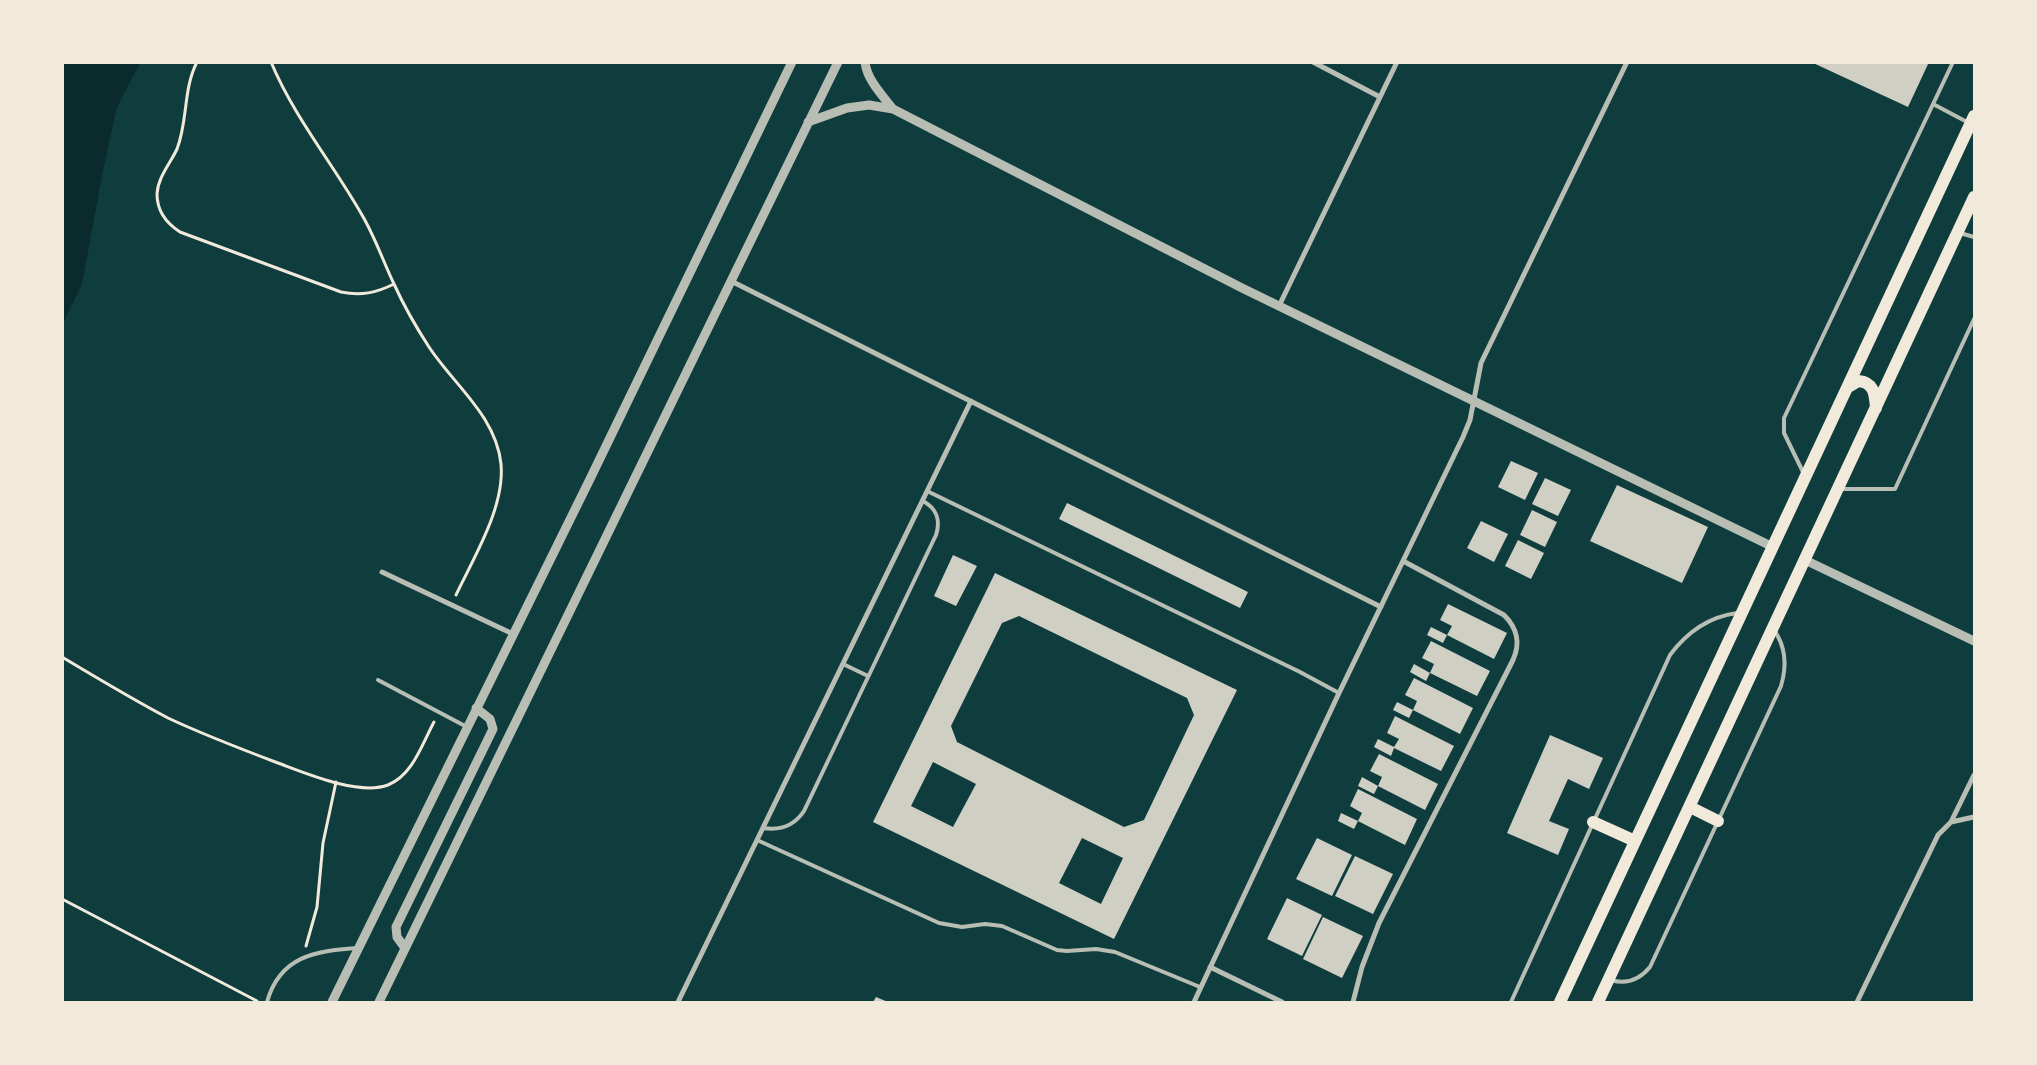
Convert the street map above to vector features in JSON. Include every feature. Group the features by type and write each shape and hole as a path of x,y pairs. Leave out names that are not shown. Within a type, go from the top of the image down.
{"main road":[{"path":"1560,1002 1973,120"},
{"path":"1598,1002 1974,197"},
{"path":"1848,387 1858,381 1867,382 1874,389 1876,408"},
{"path":"1690,806 1718,821"},
{"path":"1593,822 1635,841"}],"street":[{"path":"332,1002 792,62"},
{"path":"379,1002 838,62"},
{"path":"865,62 866,69 875,86 893,109"},
{"path":"1313,62 1380,96"},
{"path":"1279,306 1396,62"},
{"path":"1194,1002 1339,693 1463,436 1470,420 1481,363 1627,62"},
{"path":"808,122 847,108 869,105 893,109 1279,306 1773,547"},
{"path":"731,281 1381,607"},
{"path":"678,1002 971,401"},
{"path":"1805,560 1974,640"},
{"path":"1353,1002 1362,967 1379,924 1508,669 1518,645 1515,628 1504,615 1403,561"},
{"path":"382,572 513,634"},
{"path":"405,948 397,938 396,927 493,729 490,718 476,708"},
{"path":"1857,1002 1938,835 1951,822 1974,774"},
{"path":"1951,822 1974,817"},
{"path":"1210,967 1282,1002"}],"lane":[{"path":"1806,477 1784,433 1784,418 1953,62"},
{"path":"1933,104 1973,120"},
{"path":"1958,232 1974,237"},
{"path":"1838,489 1895,490 1974,319"},
{"path":"927,491 1300,672 1339,693"},
{"path":"763,828 779,829 787,827 799,817 868,676 936,535 938,520 936,512 922,500"},
{"path":"1512,1002 1670,656 1689,634 1701,626 1728,615 1742,613"},
{"path":"1609,980 1632,981 1639,978 1650,967 1784,676 1785,656 1773,628"},
{"path":"842,664 868,676"},
{"path":"378,680 467,727"},
{"path":"757,840 939,923 962,927 985,924 1002,926 1057,950 1096,949 1115,952 1200,987"},
{"path":"267,1002 282,974 301,958 326,950 359,948"}],"path":[{"path":"197,62 189,89 177,149 158,186 158,204 166,220 180,232 342,292 351,294 371,293 394,284"},
{"path":"271,62 298,114 363,217 394,284 430,348 488,423 498,449 502,477 498,505 452,605"},
{"path":"62,657 137,701 194,729 315,777 366,788 386,785 395,781 410,768 438,712"},
{"path":"301,958 317,907 323,843 336,782"},
{"path":"62,899 260,1002"}],"water":[{"path":"63,62 140,63 117,107 103,170 82,284 63,323"}],"building":[{"path":"1811,62 1929,62 1908,107"},
{"path":"1511,461 1538,473 1525,500 1498,487"},
{"path":"1545,478 1571,490 1558,516 1532,504"},
{"path":"1617,485 1708,527 1682,583 1590,541"},
{"path":"1067,503 1248,592 1240,608 1059,519"},
{"path":"1532,510 1557,522 1545,547 1520,535"},
{"path":"1481,521 1508,534 1494,562 1467,548"},
{"path":"1518,540 1544,553 1531,579 1505,566"},
{"path":"953,555 977,566 956,606 934,596"},
{"path":"995,573 1237,690 1114,939 873,822","holes":["1019,616 1187,698 1194,715 1144,820 1124,827 957,742 951,726 1002,623","933,762 976,784 953,827 911,806","1082,838 1123,858 1101,904 1059,883"]},
{"path":"1448,604 1507,633 1494,659 1447,635 1452,626 1440,620"},
{"path":"1431,627 1447,635 1443,643 1427,635"},
{"path":"1431,641 1490,671 1477,696 1430,673 1434,664 1422,658"},
{"path":"1414,664 1430,673 1426,681 1410,672"},
{"path":"1414,678 1473,708 1460,734 1413,710 1417,701 1405,695"},
{"path":"1397,702 1413,710 1409,718 1393,710"},
{"path":"1395,716 1454,746 1441,771 1394,748 1391,756 1374,747 1378,739 1394,747 1399,739 1387,733"},
{"path":"1550,735 1603,758 1589,789 1568,779 1549,821 1569,829 1558,855 1507,833"},
{"path":"1379,754 1438,784 1425,810 1378,786 1382,777 1370,771"},
{"path":"1362,777 1378,786 1374,794 1358,786"},
{"path":"1358,789 1417,819 1405,845 1358,821 1362,813 1350,806"},
{"path":"1341,813 1358,821 1354,829 1338,821"},
{"path":"1317,838 1352,855 1332,896 1296,879"},
{"path":"1355,856 1393,874 1373,914 1335,896"},
{"path":"1287,898 1322,915 1302,956 1267,939"},
{"path":"1323,917 1363,936 1342,978 1303,959"},
{"path":"876,997 888,1002 873,1002"}]}
